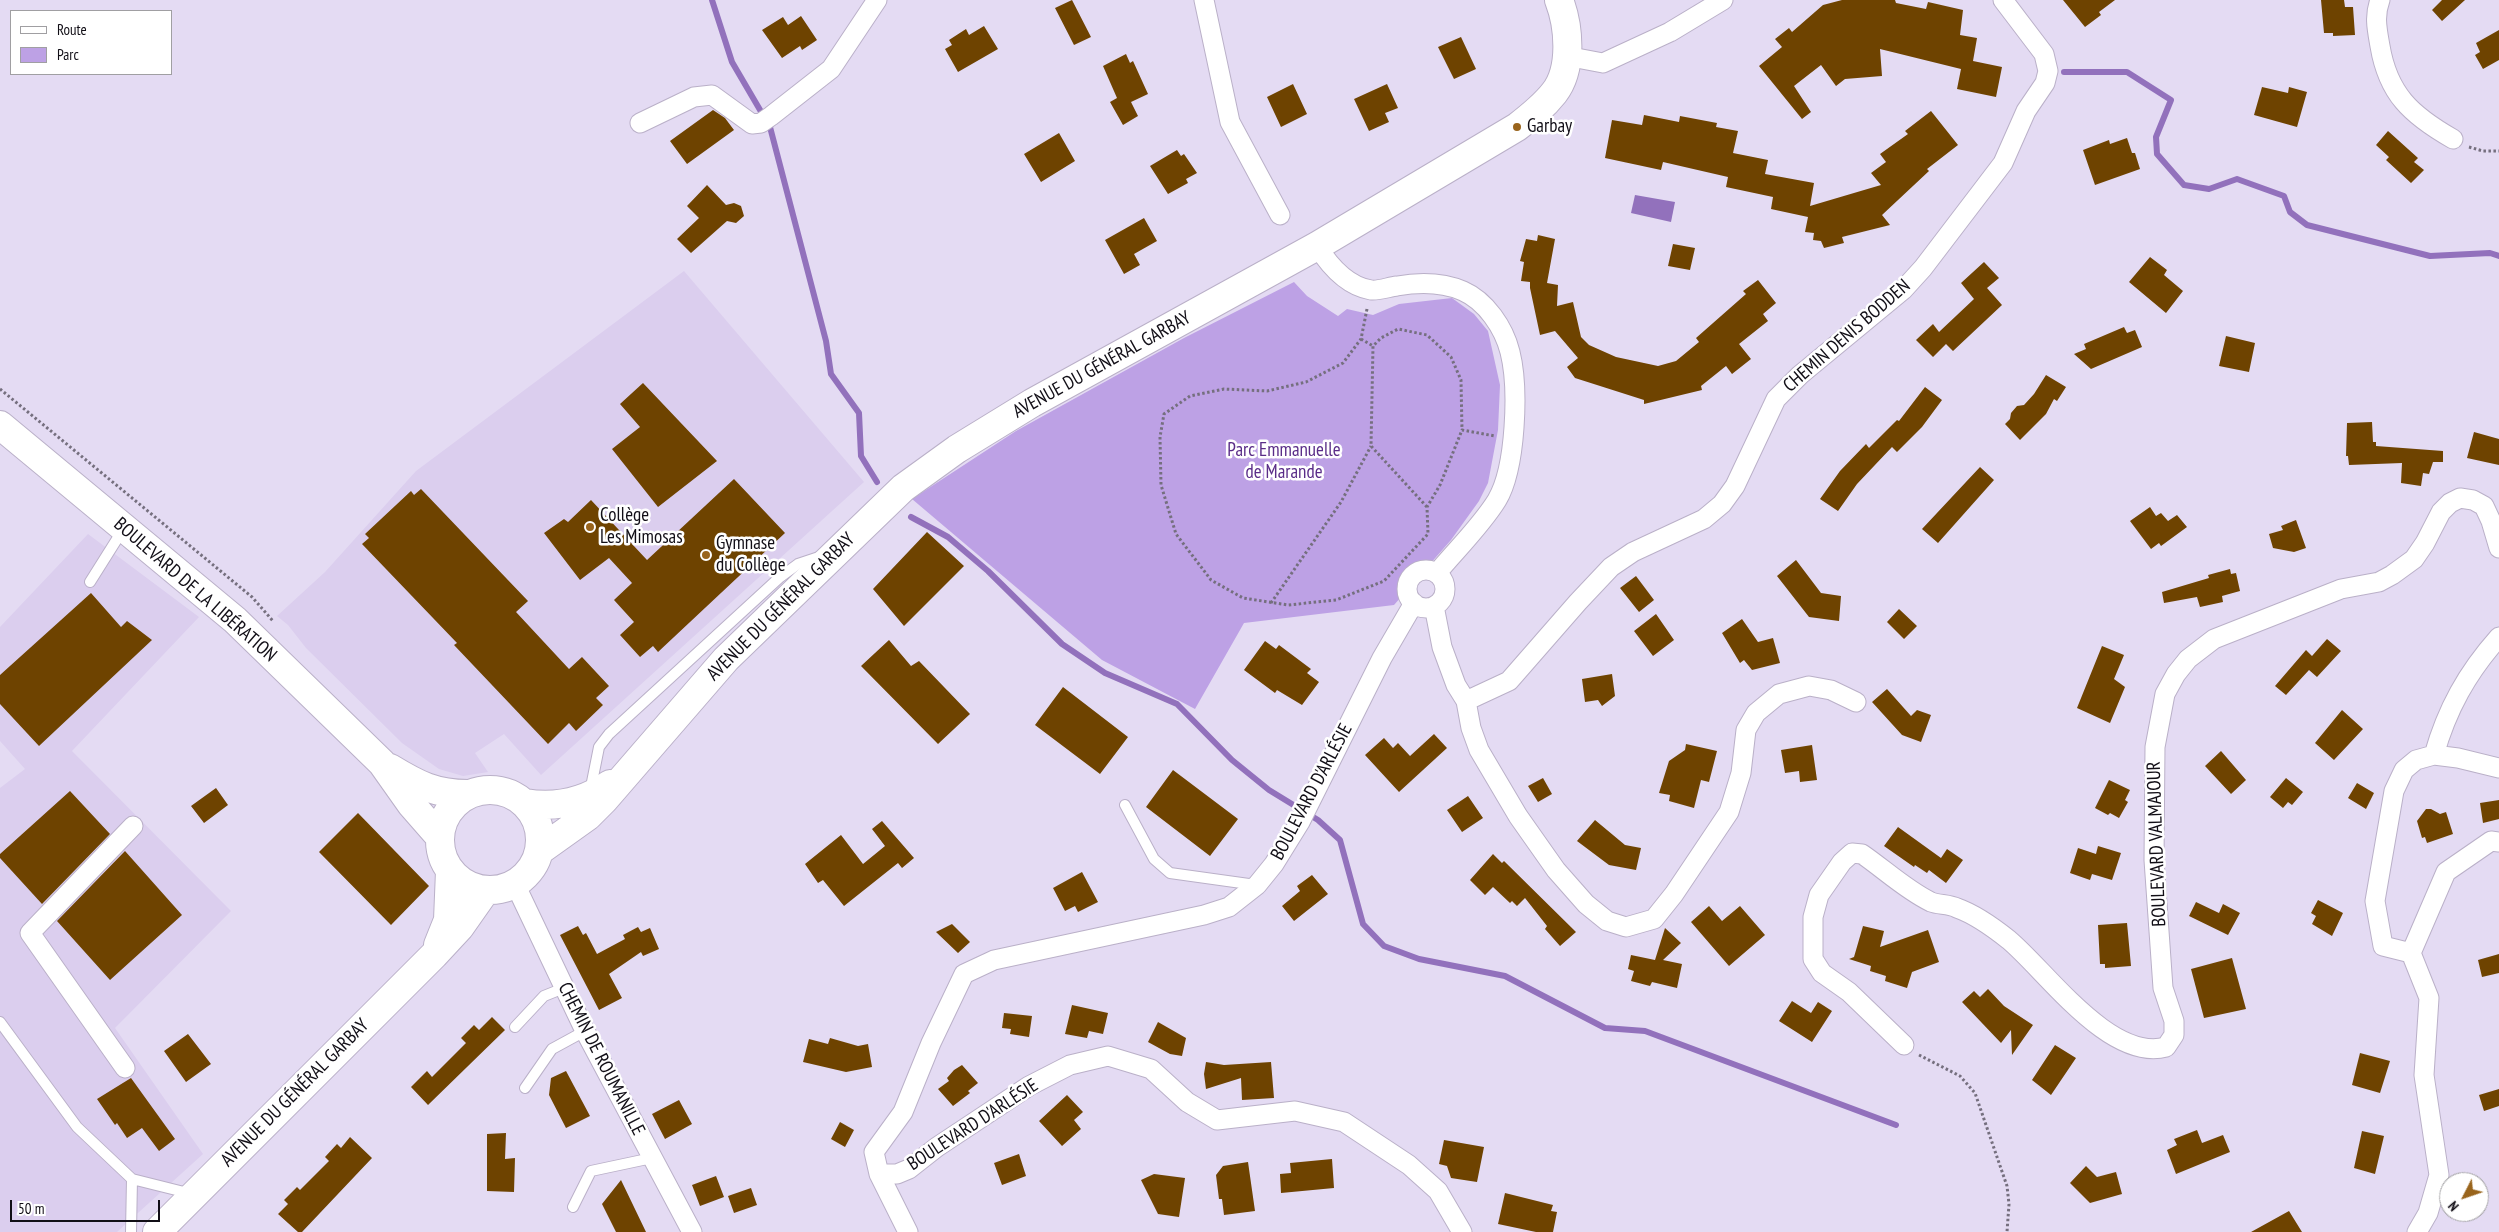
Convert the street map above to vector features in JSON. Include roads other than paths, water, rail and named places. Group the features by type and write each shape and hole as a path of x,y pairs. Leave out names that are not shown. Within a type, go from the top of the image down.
{"main road":[{"name":"AVENUE DU GÉNÉRAL GARBAY","path":"539,851 588,816 726,659 903,488 957,449 1084,374 1317,246 1516,127 1539,109 1555,92 1562,80 1567,37 1565,14 1559,0"},
{"name":"BOULEVARD DE LA LIBÉRATION","path":"0,425 235,620 382,763"},
{"path":"382,763 425,788 440,792 468,794"},
{"path":"382,763 411,804 439,836"},
{"name":"AVENUE DU GÉNÉRAL GARBAY","path":"525,803 553,806 590,795 608,786 630,768"},
{"path":"483,789 498,790 512,794 525,803 535,817 540,834 539,851 530,870 515,884 506,888 486,890 472,887 450,871 440,848 439,836 443,819 454,804 468,794 483,789"},
{"name":"AVENUE DU GÉNÉRAL GARBAY","path":"434,955 448,920 450,871"},
{"name":"AVENUE DU GÉNÉRAL GARBAY","path":"157,1232 434,955 460,927 486,890"}],"street":[{"path":"640,123 694,97 712,95 752,124 766,119 831,69 877,0"},
{"path":"1204,0 1230,122 1280,215"},
{"path":"1566,56 1603,63 1670,32 1723,0"},
{"name":"CHEMIN DENIS BODDEN","path":"1466,701 1509,681 1611,567 1633,552 1704,519 1722,504 1735,486 1776,398 1800,375 1903,290 1929,261 2003,163 2026,111 2046,84 2048,71 2044,54 2003,0"},
{"path":"2380,0 2375,20 2384,71 2391,85 2406,106 2425,123 2453,139"},
{"path":"1317,246 1328,264 1345,279 1372,290 1412,283 1441,283 1465,291 1488,308 1510,352 1515,402 1512,456 1497,500 1437,573"},
{"name":"BOULEVARD VALMAJOUR","path":"1904,1044 1849,992 1822,973 1813,959 1813,917 1819,895 1842,862 1852,853 1862,854 1932,902 1956,907 2009,940 2074,1006 2116,1037 2136,1047 2155,1050 2166,1047 2171,1043 2174,1035 2174,1021 2163,988 2154,860 2155,747 2165,694 2176,674 2188,659 2214,639 2341,590 2379,582 2392,575 2414,558 2426,542 2441,512 2450,503 2460,498 2473,500 2484,506 2491,521 2499,548"},
{"path":"1431,570 1437,573 1444,582 1444,593 1434,606 1424,608 1414,603 1407,592 1409,580 1418,571 1431,570"},
{"name":"BOULEVARD D'ARLÉSIE","path":"1414,603 1382,658 1303,814 1274,864 1257,885 1229,907 1204,915 994,960 964,974 931,1043 903,1112 874,1152 879,1174 897,1174 908,1169 937,1147 1029,1086 1070,1066 1108,1056 1151,1069 1186,1102 1217,1120 1295,1111 1344,1122 1409,1165 1438,1191 1462,1232"},
{"path":"1434,606 1442,647 1456,685 1466,701 1471,728 1479,750 1518,816 1556,870 1586,904 1607,921 1626,927 1654,919 1674,894 1729,812 1740,773 1746,730 1756,712 1779,694 1809,686 1831,690 1856,702"},
{"path":"2434,755 2444,720 2464,682 2485,652 2499,637"},
{"path":"2411,953 2382,946 2374,901 2394,791 2404,770 2416,760 2434,755 2458,758 2499,768"},
{"path":"124,1068 30,933 133,826"},
{"path":"2416,1232 2428,1213 2439,1175 2424,1075 2429,998 2411,953 2446,872 2491,842 2499,842"},
{"name":"CHEMIN DE ROUMANILLE","path":"515,884 585,1031 692,1232"},
{"path":"879,1174 908,1232"}],"lane":[{"path":"90,582 125,528"},
{"path":"590,795 599,748 609,734 779,578 798,564 836,552"},
{"path":"1125,805 1154,859 1170,873 1257,885"},
{"path":"515,1027 544,996 564,988"},
{"path":"0,1022 77,1127 132,1179 193,1194"},
{"path":"525,1088 552,1049 585,1031"},
{"path":"573,1207 591,1171 652,1158"},
{"path":"132,1179 132,1232"}],"waterway":[{"path":"712,0 732,62 770,127 826,341 831,374 859,413 861,456 877,482"},
{"path":"2064,72 2127,72 2171,100 2156,137 2157,154 2184,185 2209,189 2237,179 2284,196 2290,212 2307,225 2430,256 2490,253 2499,256"},
{"path":"911,517 948,537 988,571 1062,644 1105,673 1177,704 1232,760 1269,790 1318,820 1340,840 1363,924 1384,946 1419,959 1505,976 1605,1028 1645,1031 1896,1125"}],"place":[{"name":"Garbay","path":"1517,127"},
{"name":"Collège Les Mimosas","path":"590,527"},
{"name":"Gymnase du Collège","path":"706,555"}],"park label":[{"name":"Parc Emmanuelle de Marande","path":"1284,462"}]}
